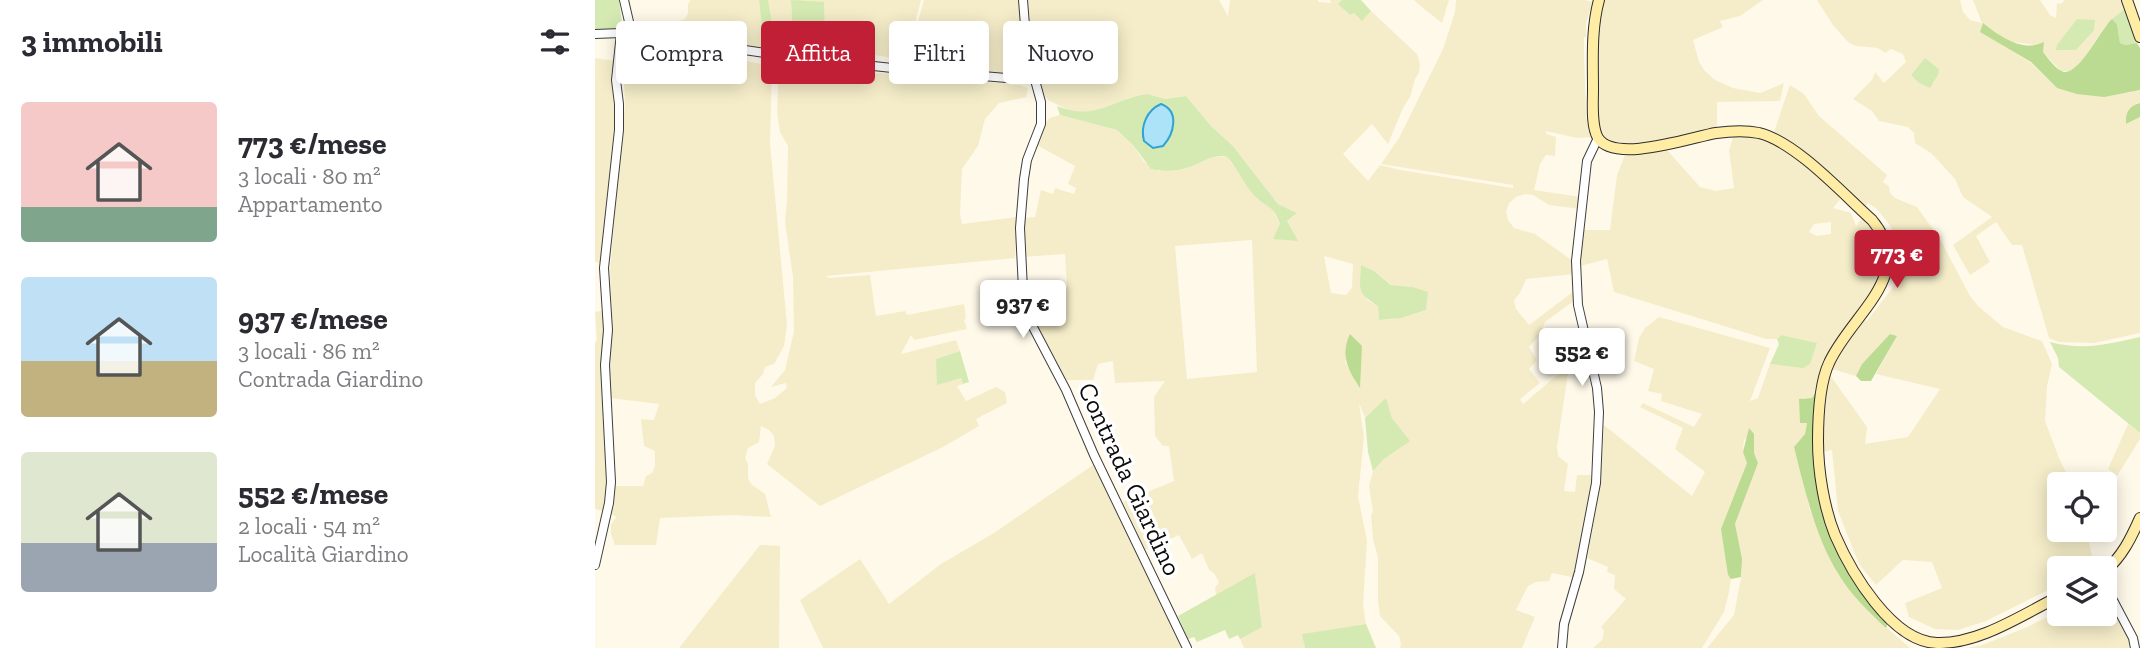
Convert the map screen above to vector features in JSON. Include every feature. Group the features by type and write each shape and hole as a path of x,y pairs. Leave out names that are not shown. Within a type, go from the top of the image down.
{"main road":[{"path":"1599,0 1594,29 1593,101 1598,138 1611,146 1647,148 1737,131 1770,136 1795,151 1882,232 1888,254 1885,279 1846,333 1828,364 1823,381 1818,441 1821,471 1835,535 1866,592 1892,621 1911,636 1935,643 1960,641 1987,632 2047,602"},
{"path":"2127,0 2140,37"},
{"path":"2117,560 2140,518"}],"street":[{"path":"624,0 629,21"},
{"name":"Contrada Giardino","path":"1023,0 1025,21"},
{"path":"595,34 616,33"},
{"path":"747,49 836,62 1003,78"},
{"path":"595,565 611,482 605,365 608,330 604,268 619,131 617,84"},
{"name":"Contrada Giardino","path":"1036,84 1041,102 1041,124 1027,159 1020,228 1024,310 1066,390 1094,455 1187,648"},
{"path":"1562,648 1564,624 1579,572 1596,483 1599,412 1597,388 1578,305 1576,261 1587,161 1598,138"},
{"path":"2117,608 2133,638 2135,648"}],"shaded area":[{"path":"691,0 759,0 761,51 747,49 747,21 680,21 685,19 688,13"},
{"path":"768,0 791,0 792,21 772,21"},
{"path":"794,0 921,0 915,21 889,21 889,57 875,55 875,21 811,21"},
{"path":"924,0 1021,0 1023,21 1003,21 1003,76 989,75 989,21 918,21"},
{"path":"1027,0 1219,0 1228,16 1230,0 1318,0 1331,3 1330,0 1342,0 1339,4 1350,15 1354,13 1362,20 1371,11 1417,54 1420,64 1410,97 1388,144 1372,124 1343,154 1368,181 1380,165 1513,188 1513,185 1381,164 1399,138 1443,49 1455,12 1456,0 1592,2 1584,37 1586,116 1591,137 1577,138 1546,131 1546,134 1556,137 1555,156 1546,155 1540,164 1534,190 1581,197 1580,209 1549,205 1533,195 1525,194 1509,203 1506,212 1514,228 1535,234 1573,261 1574,274 1526,279 1514,300 1516,309 1529,325 1574,291 1575,300 1545,322 1540,335 1529,347 1537,360 1529,369 1540,383 1520,399 1523,404 1555,377 1568,373 1557,447 1558,456 1568,464 1564,491 1575,492 1577,475 1591,475 1591,479 1595,480 1576,578 1552,573 1549,581 1528,586 1516,610 1535,617 1522,648 1400,648 1399,636 1380,616 1378,558 1373,539 1369,486 1373,471 1384,459 1409,441 1392,418 1386,399 1365,418 1359,403 1364,437 1358,496 1367,541 1363,604 1366,624 1303,634 1305,648 1244,648 1240,639 1262,626 1255,574 1216,596 1215,588 1219,582 1209,570 1202,553 1192,559 1179,535 1145,550 1123,502 1174,481 1169,446 1163,446 1155,436 1154,397 1165,381 1115,383 1113,361 1098,364 1093,380 1063,380 1031,325 1024,289 1067,287 1065,254 1023,257 1024,218 1035,217 1041,190 1053,194 1055,188 1074,194 1076,188 1068,184 1075,166 1037,145 1046,122 1060,115 1117,130 1133,145 1144,162 1159,171 1191,167 1216,156 1227,157 1258,199 1270,205 1280,224 1297,213 1278,204 1233,146 1211,126 1186,96 1165,99 1148,94 1129,98 1098,112 1085,113 1070,111 1048,100 1040,84 1118,84 1118,21 1028,21","holes":["1252,240 1257,372 1187,379 1175,246","1324,256 1353,264 1352,288 1346,295 1331,293","1361,266 1374,271 1392,285 1413,287 1425,292 1426,310 1394,319 1379,320 1378,306 1367,300","1362,346 1360,369 1360,387 1345,361"]},
{"path":"1414,0 1449,0 1442,23 1417,3"},
{"path":"1601,0 1763,0 1740,16 1720,21 1723,27 1693,40 1699,62 1715,80 1733,88 1760,93 1784,83 1780,101 1717,102 1717,131 1632,146 1608,141 1595,124 1598,10"},
{"path":"1817,0 1960,0 1963,12 1970,20 1982,23 1973,0 2040,0 2050,15 2056,18 2057,3 2061,4 2065,0 2124,0 2126,8 2106,25 2073,71 2061,71 2043,52 2043,43 2037,45 2012,42 1983,24 1983,33 2031,63 2057,88 2127,93 2140,90 2140,103 2135,104 2127,124 2140,117 2140,333 2094,343 2058,342 2049,338 2022,245 2012,245 1996,222 1976,236 1990,262 1970,275 1953,245 1992,217 1963,197 1955,179 1931,153 1915,143 1914,133 1908,127 1879,121 1872,111 1853,99 1872,80 1875,72 1884,83 1906,62 1903,54 1891,49 1885,53 1878,48 1856,46 1849,43","holes":["1925,59 1939,69 1934,83 1911,75"]},
{"path":"595,58 615,61 617,123 603,263 595,262"},
{"path":"747,61 761,64 761,84 772,84 770,143 787,325 784,346 774,364 765,367 755,383 755,395 760,404 775,398 787,388 786,383 771,387 785,370 794,331 793,277 785,222 788,146 780,132 777,112 778,84 875,84 875,73 889,74 889,84 989,82 1028,88 1026,97 999,103 985,119 978,146 962,169 962,224 1017,217 1015,258 826,276 870,275 876,316 905,311 907,315 964,304 967,329 914,340 911,335 901,354 956,340 960,351 936,359 961,378 963,384 957,386 966,401 996,387 1005,392 1007,403 976,419 979,426 945,446 820,506 767,464 775,446 774,436 761,426 759,442 748,448 745,458 748,478 751,484 765,494 771,517 733,515 660,518 656,545 615,545 611,525 616,517 610,513 614,486 643,486 646,476 652,473 655,451 644,446 641,419 654,420 659,404 610,398 610,270 625,103 624,84 747,84"},
{"path":"1790,85 1804,94 1819,116 1887,175 1883,182 1889,186 1890,193 1895,198 1917,207 1940,239 1978,306 2003,327 2042,341 2052,364 2047,386 2045,421 2066,472 2047,472 2047,542 2089,542 2092,556 2047,556 2047,590 1986,621 1958,630 1935,629 1909,617 1905,603 1942,588 1932,562 1903,560 1876,585 1859,564 1838,511 1832,450 1823,452 1826,391 1830,375 1867,427 1865,444 1908,437 1940,389 1876,374 1897,336 1890,334 1862,364 1856,376 1832,369 1862,319 1867,321 1894,286 1901,259 1899,244 1889,224 1877,209 1868,203 1864,207 1793,144 1774,132"},
{"path":"1734,135 1752,136 1773,143 1803,161 1842,197 1833,208 1851,213 1856,226 1864,216 1886,246 1880,285 1842,332 1826,357 1812,398 1803,398 1800,423 1807,422 1805,434 1794,447 1810,510 1838,574 1869,612 1910,648 1707,648 1734,615 1742,572 1735,524 1758,463 1754,453 1754,434 1744,440 1743,452 1747,463 1722,528 1728,575 1731,579 1729,592 1724,612 1702,648 1593,648 1602,640 1604,631 1601,627 1626,599 1614,589 1615,575 1607,572 1608,567 1587,558 1600,487 1604,425 1692,496 1705,472 1675,449 1683,428 1640,407 1643,403 1694,427 1702,414 1661,401 1662,394 1648,391 1654,369 1634,361 1639,338 1645,328 1659,317 1770,348 1750,401 1758,398 1770,364 1803,367 1817,344 1781,335 1777,339 1766,339 1614,292 1607,259 1580,266 1583,230 1610,230 1617,175 1625,155 1667,150 1700,187 1716,191 1734,188 1729,150","holes":["1831,222 1831,234 1817,236 1809,232 1814,224"]},
{"path":"606,310 607,497 604,511 595,509 595,312"},
{"path":"2128,424 2140,433 2140,439 2117,476 2117,472 2108,469"},
{"path":"1096,463 1184,648 823,648 800,600 860,559 889,604 941,564 994,533"},
{"path":"760,545 780,546 779,648 679,648"},
{"path":"2117,616 2133,648 1968,648 2047,617 2047,626 2117,626"}],"green space":[{"path":"595,0 619,0 622,21 616,21 616,31 595,32"},
{"path":"759,0 768,0 772,21 761,21"},
{"path":"791,0 824,2 824,21 792,21"},
{"path":"1342,0 1361,0 1371,11 1362,21 1338,4"},
{"path":"2126,8 2137,43 2125,45 2120,43 2117,24 2112,19"},
{"path":"2077,19 2095,20 2094,30 2076,50 2056,50 2057,45"},
{"path":"2112,19 2117,24 2120,43 2137,43 2140,48 2140,90 2104,97 2077,94 2057,88 2031,62 1980,32 1983,23 2012,42 2028,46 2044,42 2043,52 2064,72 2077,66"},
{"path":"1925,58 1939,69 1930,88 1911,75"},
{"path":"1148,94 1165,99 1186,96 1211,126 1233,146 1278,204 1297,213 1287,221 1298,241 1273,239 1280,224 1275,214 1253,195 1227,157 1213,157 1181,169 1151,169 1133,145 1117,130 1060,115 1057,106 1082,112 1093,111"},
{"path":"2140,103 2140,117 2126,124 2129,110"},
{"path":"1361,265 1374,271 1391,285 1413,287 1428,292 1426,310 1401,318 1379,320 1378,306 1361,290"},
{"path":"1350,334 1362,346 1360,388 1347,362 1346,349"},
{"path":"1890,334 1897,336 1871,381 1861,381 1856,376 1862,364"},
{"path":"1781,335 1817,343 1810,364 1803,368 1770,364 1779,344 1777,339"},
{"path":"2140,337 2140,433 2059,367 2058,358 2050,342 2085,346"},
{"path":"960,351 969,382 963,384 961,378 937,385 936,359"},
{"path":"1815,393 1819,398 1828,526 1889,621 1886,628 1839,575 1824,546 1812,513 1794,447 1805,434 1807,423 1800,423 1799,399 1812,398"},
{"path":"1386,398 1392,418 1410,441 1384,459 1373,471 1368,452 1365,418"},
{"path":"1749,428 1754,434 1754,453 1758,463 1735,524 1742,559 1741,577 1731,579 1728,575 1721,529 1747,463 1743,452"},
{"path":"1255,573 1262,627 1240,639 1238,635 1229,639 1225,630 1197,642 1194,637 1188,639 1178,616"},
{"path":"1366,624 1376,648 1305,648 1302,634"}],"water":[{"path":"1161,104 1171,112 1172,129 1163,146 1153,148 1144,141 1144,124 1148,114"}]}
